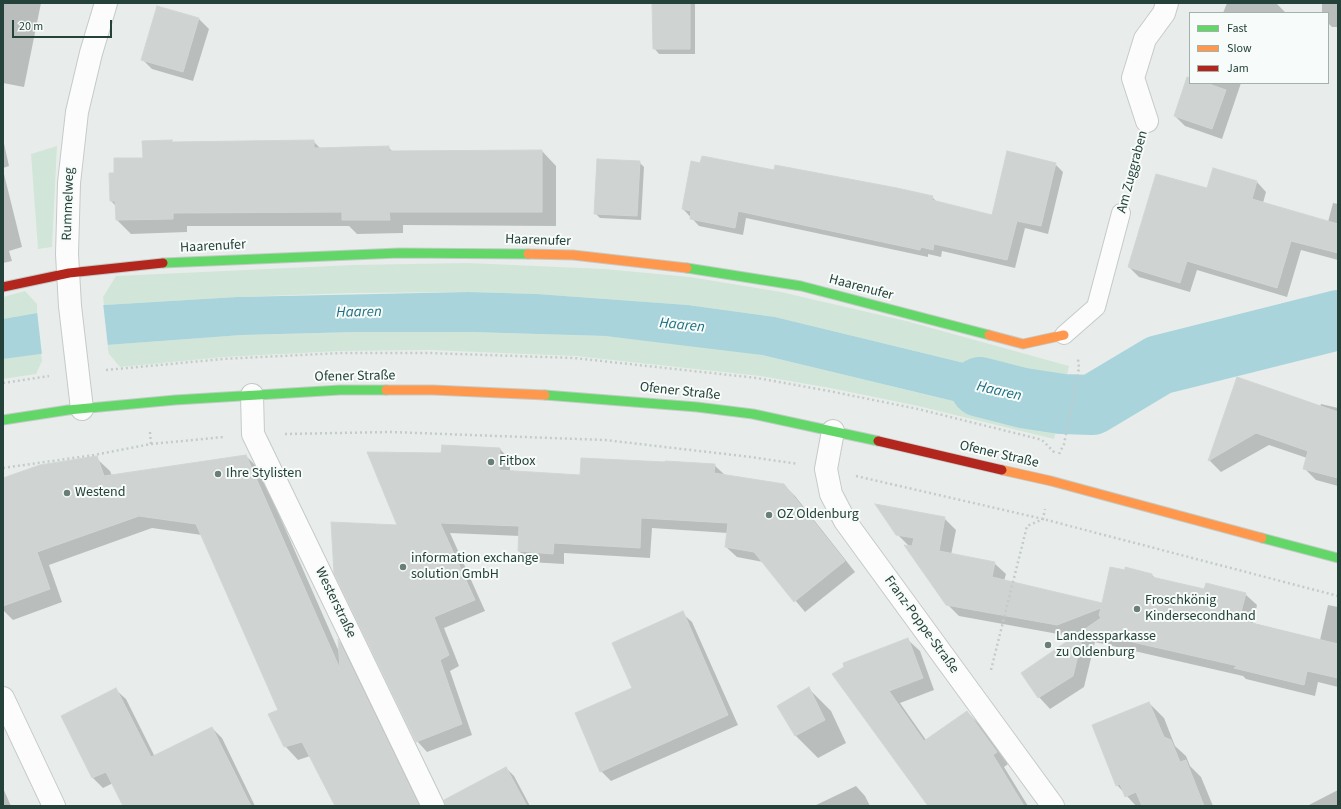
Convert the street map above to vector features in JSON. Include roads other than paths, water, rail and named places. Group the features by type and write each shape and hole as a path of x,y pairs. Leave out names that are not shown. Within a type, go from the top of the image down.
{"main road":[{"name":"Haarenufer","path":"3,287 69,273 149,264 399,253 588,256 672,265 801,286 1023,344 1064,335"},
{"name":"Ofener Straße","path":"3,420 82,409 175,400 340,390 402,390 534,394 711,409 753,414 833,430 1051,482 1338,558"}],"street":[{"name":"Rummelweg","path":"82,409 70,306 67,254 69,183 73,135 77,112 87,66 106,3"},
{"name":"Am Zuggraben","path":"1147,121 1133,78 1145,39 1164,13 1167,3"},
{"name":"Westerstraße","path":"252,395 253,434 433,806"},
{"name":"Franz-Poppe-Straße","path":"833,430 826,469 831,494 846,521 1053,806"},
{"path":"3,698 54,806"}],"lane":[{"name":"Am Zuggraben","path":"1064,335 1096,307 1121,213"}],"water":[{"path":"469,292 537,294 688,305 775,317 1026,378 1065,384 1058,423 1024,418 762,355 605,336 471,332 356,332 242,335 107,345 3,359 3,319 37,313 104,305 237,297"}],"waterway":[{"name":"Haaren","path":"980,387 1023,398 1062,404 1092,405 1159,365 1338,320"}],"place":[{"name":"Fitbox","path":"491,462"},
{"name":"Ihre Stylisten","path":"218,474"},
{"name":"Westend","path":"67,493"},
{"name":"OZ Oldenburg","path":"769,515"},
{"name":"information exchange solution GmbH","path":"403,567"},
{"name":"Froschkönig Kindersecondhand","path":"1137,609"},
{"name":"Landessparkasse zu Oldenburg","path":"1048,645"}]}
